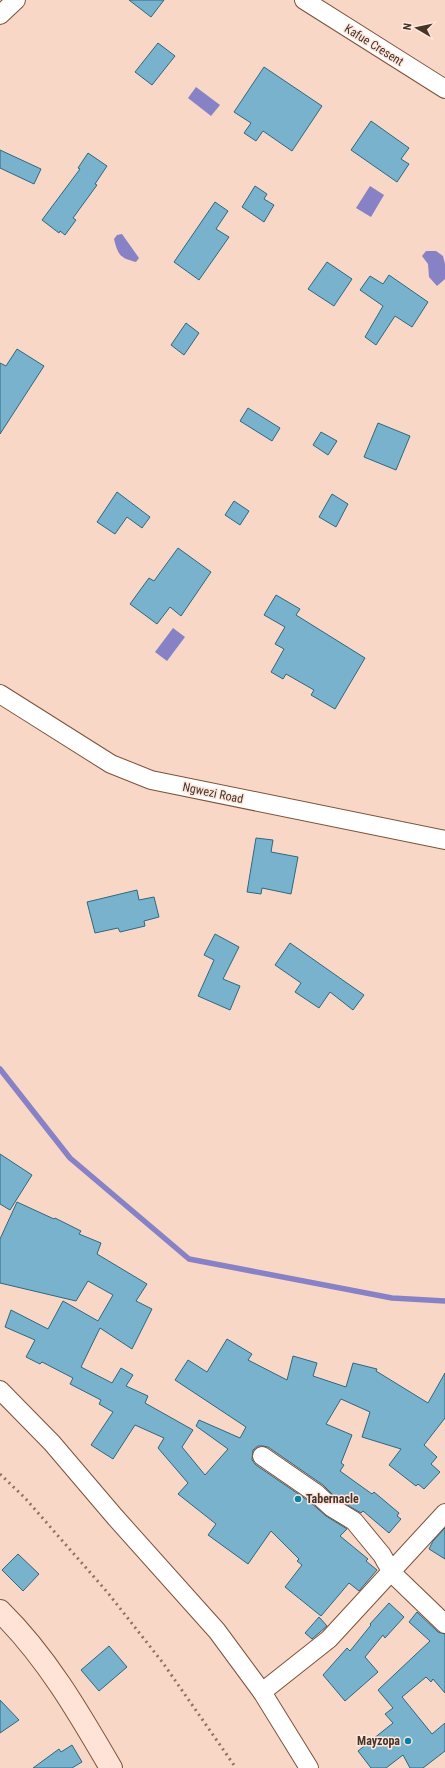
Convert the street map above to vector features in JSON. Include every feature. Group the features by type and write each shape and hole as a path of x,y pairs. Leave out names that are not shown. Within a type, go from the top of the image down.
{"street":[{"path":"0,16 16,0"},
{"name":"Kafue Cresent","path":"304,0 445,89"},
{"name":"Ngwezi Road","path":"0,694 110,764 151,780 445,840"},
{"path":"0,1390 52,1443 115,1517 217,1631 262,1692 309,1768"},
{"path":"262,1456 317,1494 331,1507 354,1521 382,1555 392,1573 445,1624"},
{"path":"262,1692 329,1640 392,1573 445,1513"},
{"path":"0,1611 45,1662 90,1731 111,1768"}],"shaded area":[{"path":"196,87 220,105 211,116 188,98"},
{"path":"370,186 384,195 371,217 356,208"},
{"path":"122,234 139,258 136,262 126,259 118,252 114,239 117,235"},
{"path":"426,251 436,251 443,256 445,264 445,279 437,286 429,277 428,264 422,256"},
{"path":"173,628 185,637 167,661 155,652"}],"building":[{"path":"129,0 164,0 151,17"},
{"path":"158,43 175,56 152,85 135,72"},
{"path":"264,67 322,106 292,151 263,131 256,141 244,133 251,123 234,112"},
{"path":"371,121 409,148 401,159 409,164 397,182 351,150"},
{"path":"0,150 41,169 34,184 0,168"},
{"path":"88,153 107,166 95,184 97,185 73,218 76,220 65,235 60,231 59,233 42,220 80,169 78,168"},
{"path":"255,186 267,194 264,199 274,205 264,222 242,207"},
{"path":"215,202 228,211 216,229 229,237 199,280 174,262"},
{"path":"327,262 352,279 334,306 308,289"},
{"path":"389,275 428,302 412,327 395,316 376,345 365,337 383,306 360,290 370,276 383,284"},
{"path":"186,323 199,333 184,355 171,345"},
{"path":"17,349 44,366 0,434 0,363 6,366"},
{"path":"248,408 280,428 272,441 240,421"},
{"path":"378,423 410,436 396,470 364,457"},
{"path":"321,432 337,441 328,455 313,445"},
{"path":"117,492 150,517 142,528 127,517 115,534 97,522"},
{"path":"332,494 348,504 336,527 319,517"},
{"path":"234,501 249,511 240,525 225,515"},
{"path":"178,548 211,572 181,616 170,607 157,624 130,604 149,578 154,581"},
{"path":"276,595 300,609 296,615 365,658 335,709 311,695 314,690 286,674 283,679 271,672 284,649 275,644 285,627 264,615"},
{"path":"256,838 273,840 271,852 298,857 291,894 262,888 261,894 247,892"},
{"path":"137,890 139,900 154,897 159,917 144,921 145,926 120,932 118,928 95,933 87,902"},
{"path":"215,934 239,947 223,979 240,986 230,1010 198,996 214,960 204,955"},
{"path":"290,943 364,995 353,1010 330,992 319,1008 295,992 301,983 275,965"},
{"path":"0,1154 32,1175 10,1210 0,1204"},
{"path":"17,1202 54,1219 55,1218 81,1231 79,1234 101,1243 97,1254 147,1284 136,1301 152,1309 132,1349 100,1328 81,1367 112,1383 121,1368 133,1375 126,1386 148,1396 145,1403 193,1430 182,1447 205,1475 228,1449 196,1426 199,1420 240,1438 246,1427 175,1380 188,1360 207,1372 227,1339 252,1354 248,1360 287,1380 293,1356 317,1363 313,1376 346,1387 353,1363 377,1369 376,1371 428,1403 445,1373 445,1418 424,1445 437,1457 431,1464 440,1472 424,1489 418,1484 416,1486 389,1465 401,1449 362,1437 370,1412 341,1399 326,1424 352,1435 341,1463 344,1465 340,1471 372,1494 374,1492 399,1513 397,1516 401,1519 389,1533 363,1511 361,1513 337,1499 323,1485 268,1447 258,1446 253,1450 252,1460 256,1465 310,1502 326,1516 347,1529 340,1536 368,1559 366,1561 377,1570 359,1591 349,1583 321,1616 285,1587 302,1565 297,1561 299,1559 271,1531 248,1564 208,1535 216,1524 178,1494 188,1483 158,1448 164,1438 135,1425 113,1459 91,1445 113,1412 99,1404 101,1400 70,1384 73,1378 42,1362 40,1364 26,1357 35,1340 5,1327 11,1310 48,1329 63,1301 98,1321 113,1295 88,1281 76,1301 0,1283 0,1239"},
{"path":"445,1528 445,1559 429,1549 433,1541"},
{"path":"18,1554 39,1574 23,1591 2,1570"},
{"path":"389,1603 404,1617 385,1638 383,1635 365,1657 378,1672 345,1701 323,1675 347,1648 350,1651 371,1625 370,1624"},
{"path":"417,1612 438,1632 445,1634 445,1693 433,1679 431,1682 426,1677 402,1697 432,1734 445,1723 445,1751 423,1768 410,1768 403,1755 386,1768 371,1768 358,1751 393,1723 385,1714 393,1708 378,1690 430,1641 409,1622"},
{"path":"319,1617 327,1626 312,1639 305,1633"},
{"path":"109,1646 127,1667 99,1691 81,1670"},
{"path":"0,1700 19,1720 0,1733"},
{"path":"72,1745 82,1762 72,1768 33,1768 59,1749 61,1752"}],"waterway":[{"path":"0,1069 70,1158 189,1259 392,1298 445,1301"}],"railway":[{"path":"0,1474 25,1498 108,1593 163,1663 236,1768"}],"place":[{"name":"Tabernacle","path":"298,1499"},
{"name":"Mayzopa","path":"408,1741"}]}
